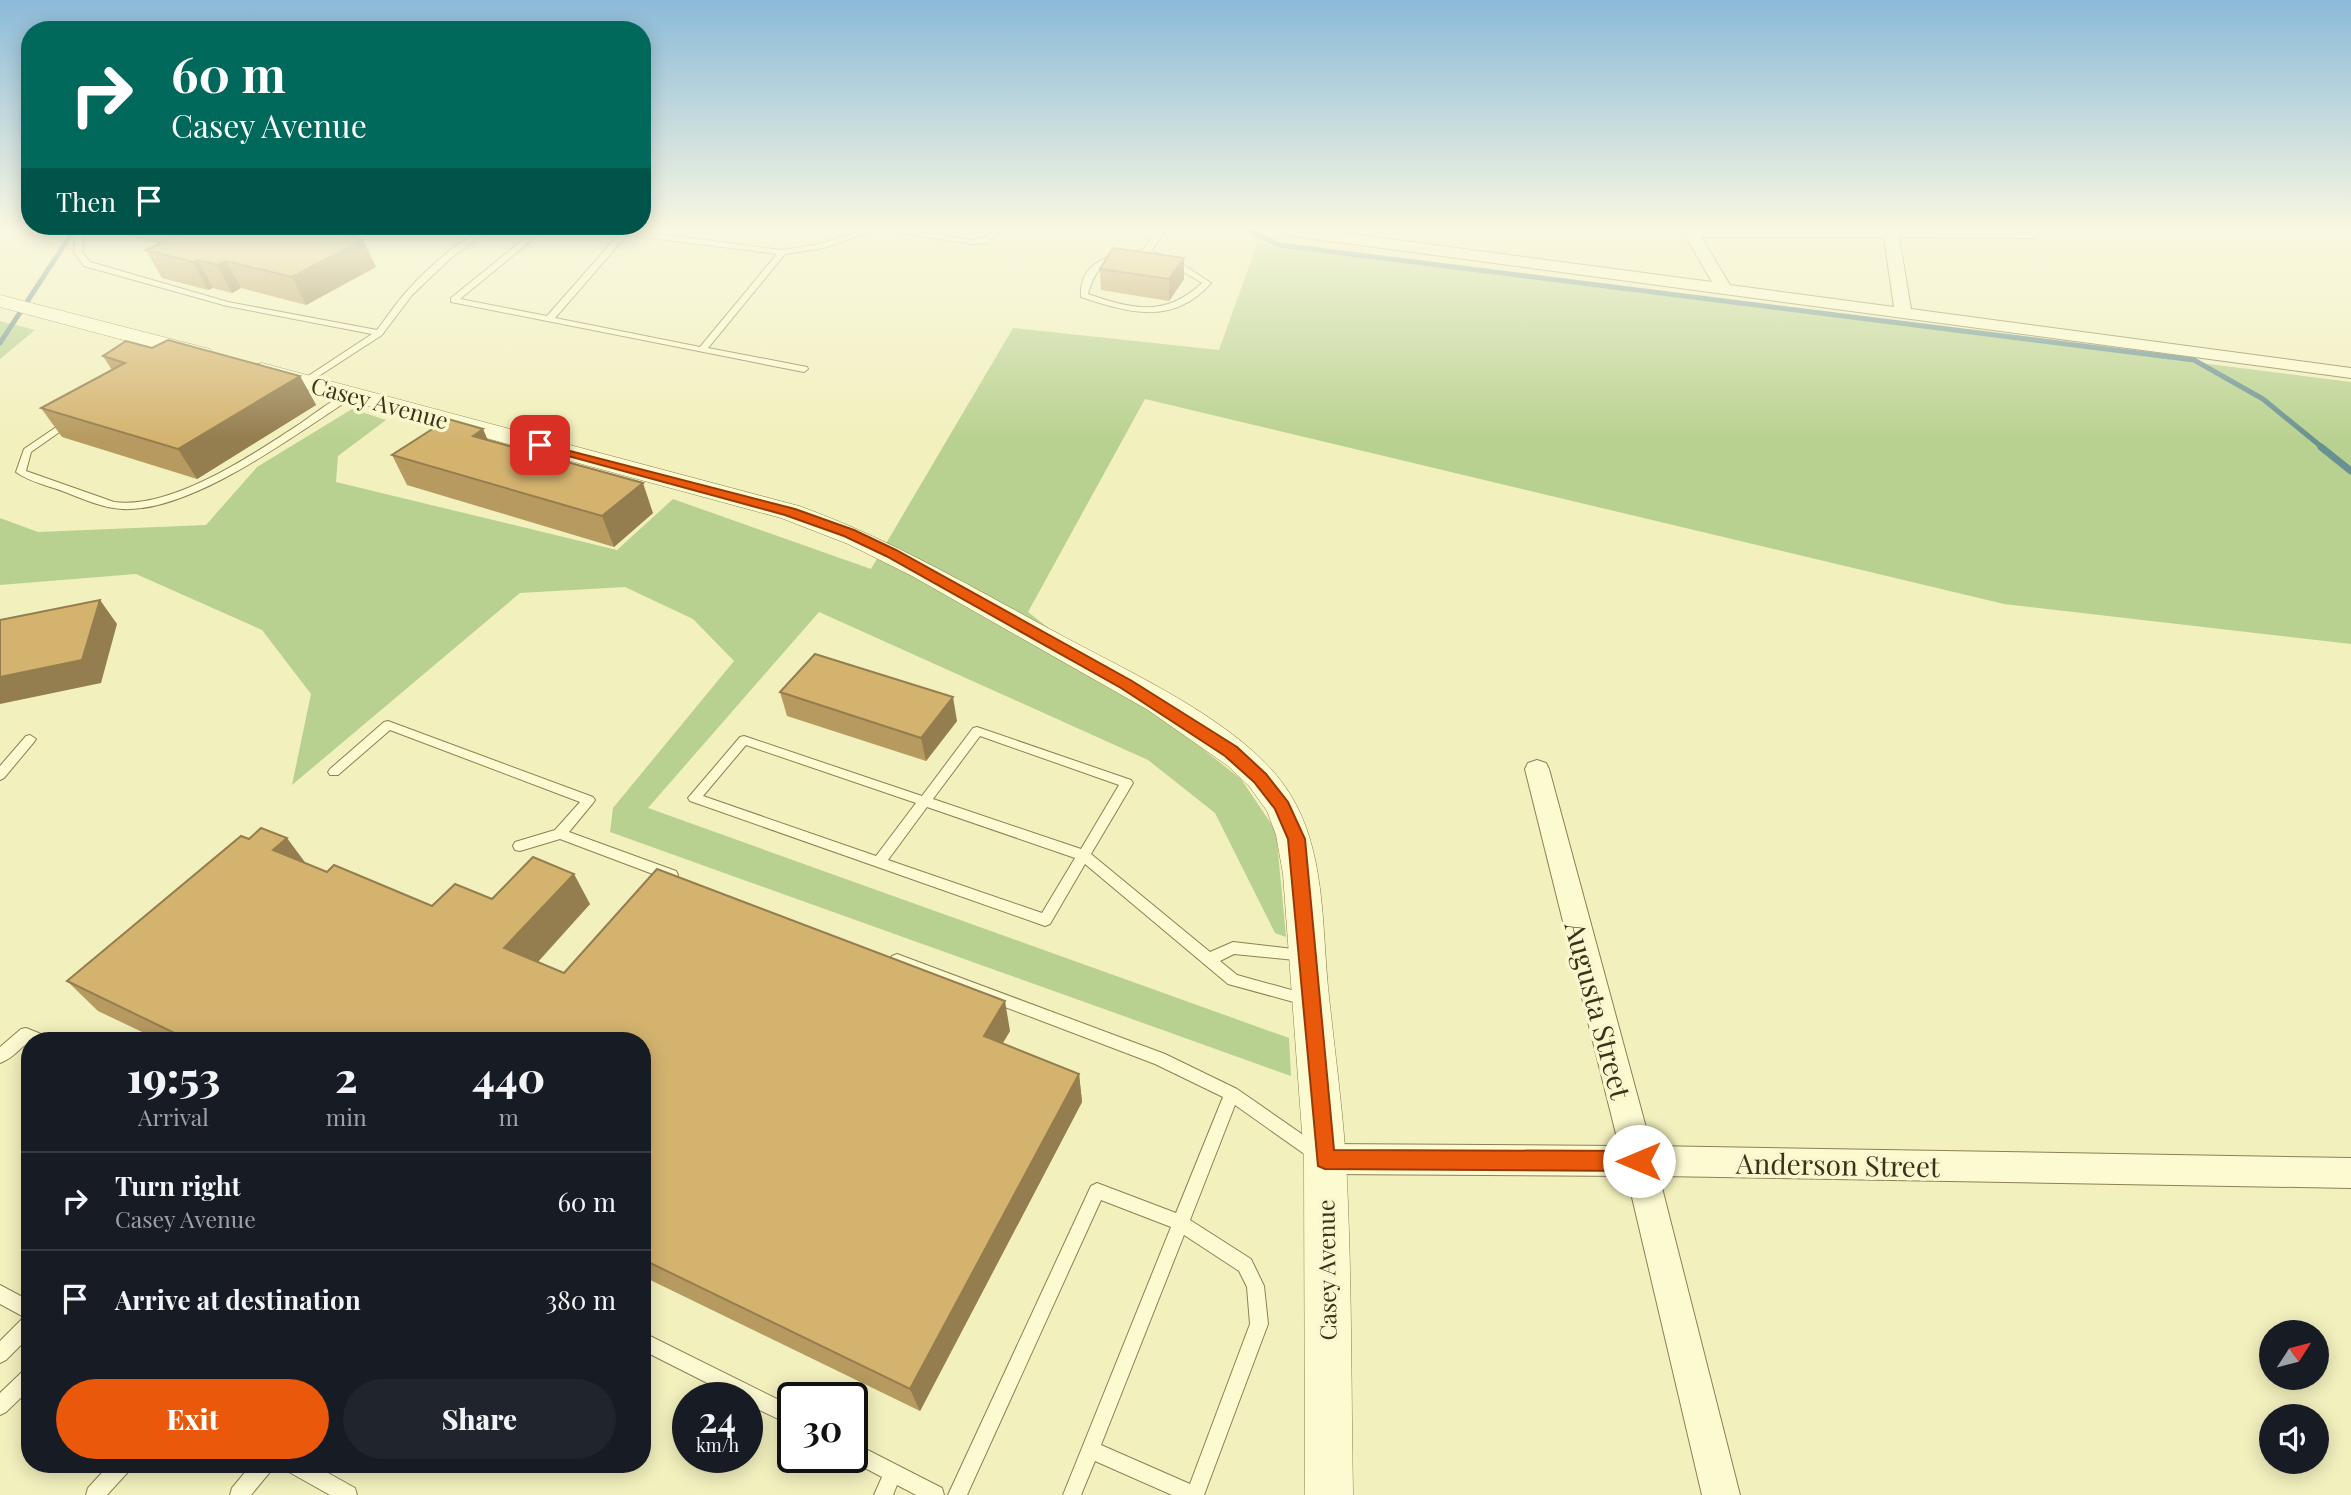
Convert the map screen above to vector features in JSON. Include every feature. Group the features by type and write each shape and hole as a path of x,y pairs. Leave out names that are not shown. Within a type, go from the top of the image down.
{"street":[{"path":"1808,300 2351,373"},
{"path":"1901,300 1903,312"},
{"name":"Casey Avenue","path":"0,301 158,348 234,363 352,394 819,522 891,553 1126,685 1231,751 1260,778 1283,807 1296,839 1325,1160 1329,1495"},
{"name":"Augusta Street","path":"1537,769 1639,1161 1721,1495"},
{"name":"Anderson Street","path":"1325,1160 1639,1161 2351,1173"}],"lane":[{"path":"212,300 379,334"},
{"path":"305,382 379,334 404,300"},
{"path":"454,300 804,369"},
{"path":"549,319 566,300"},
{"path":"702,350 743,300"},
{"path":"1098,300 1124,309 1170,310 1190,300"},
{"path":"74,418 27,451 21,472 121,506 164,501 203,486 352,394"},
{"path":"334,772 388,725 589,800 561,834 520,846"},
{"path":"880,861 924,803 977,731 1127,783 1085,856 1045,920 694,798 744,740 924,803 1085,856 1233,980 1311,1001"},
{"path":"0,775 30,739"},
{"path":"561,834 691,883"},
{"path":"1209,958 1233,948 1308,955"},
{"path":"886,956 1160,1059 1232,1094 1325,1160"},
{"path":"0,1056 21,1038"},
{"path":"1072,1495 1232,1094"},
{"path":"957,1495 1097,1191 1180,1223 1245,1265 1255,1286 1259,1324 1194,1495 1090,1450"},
{"path":"0,1294 21,1306"},
{"path":"0,1354 21,1332"},
{"path":"651,1346 777,1409"},
{"path":"0,1406 21,1385"},
{"path":"868,1460 926,1493"},
{"path":"95,1495 114,1473"},
{"path":"239,1495 257,1473"},
{"path":"310,1473 348,1495"},
{"path":"883,1495 893,1474"}],"green space":[{"path":"1237,300 1699,300 2351,382 2351,644 2004,604 1145,399 1028,612 1241,779 1276,831 1286,937 1275,933 1215,813 1148,760 819,612 648,808 1289,1038 1291,1076 610,832 613,808 734,661 693,619 625,587 520,593 292,785 311,694 262,630 136,574 0,585 0,518 38,532 206,525 257,467 352,409 386,420 338,456 336,482 617,550 673,499 871,569 1013,328 1219,350"},
{"path":"0,321 35,330 0,359"}],"building":[{"path":"168,340 300,376 178,449 41,408 125,363 103,356 126,341 152,348"},
{"path":"448,419 483,429 473,436 643,483 602,516 392,455"},
{"path":"100,600 82,660 0,677 0,620"},
{"path":"815,654 953,697 921,738 780,692"},
{"path":"261,828 287,838 273,850 327,872 334,865 432,906 455,884 492,899 533,857 574,874 504,948 564,973 657,869 1005,1001 984,1036 1079,1074 910,1389 651,1263 651,1032 172,1032 67,981 241,836 249,839"}],"waterway":[{"path":"0,343 28,300"},
{"path":"1715,300 2194,360 2263,399 2323,448"},
{"path":"2321,447 2351,471"}],"route":[{"path":"540,445 790,512 849,533 891,553 1126,685 1231,751 1260,778 1283,807 1296,839 1325,1160 1639,1161"}]}
